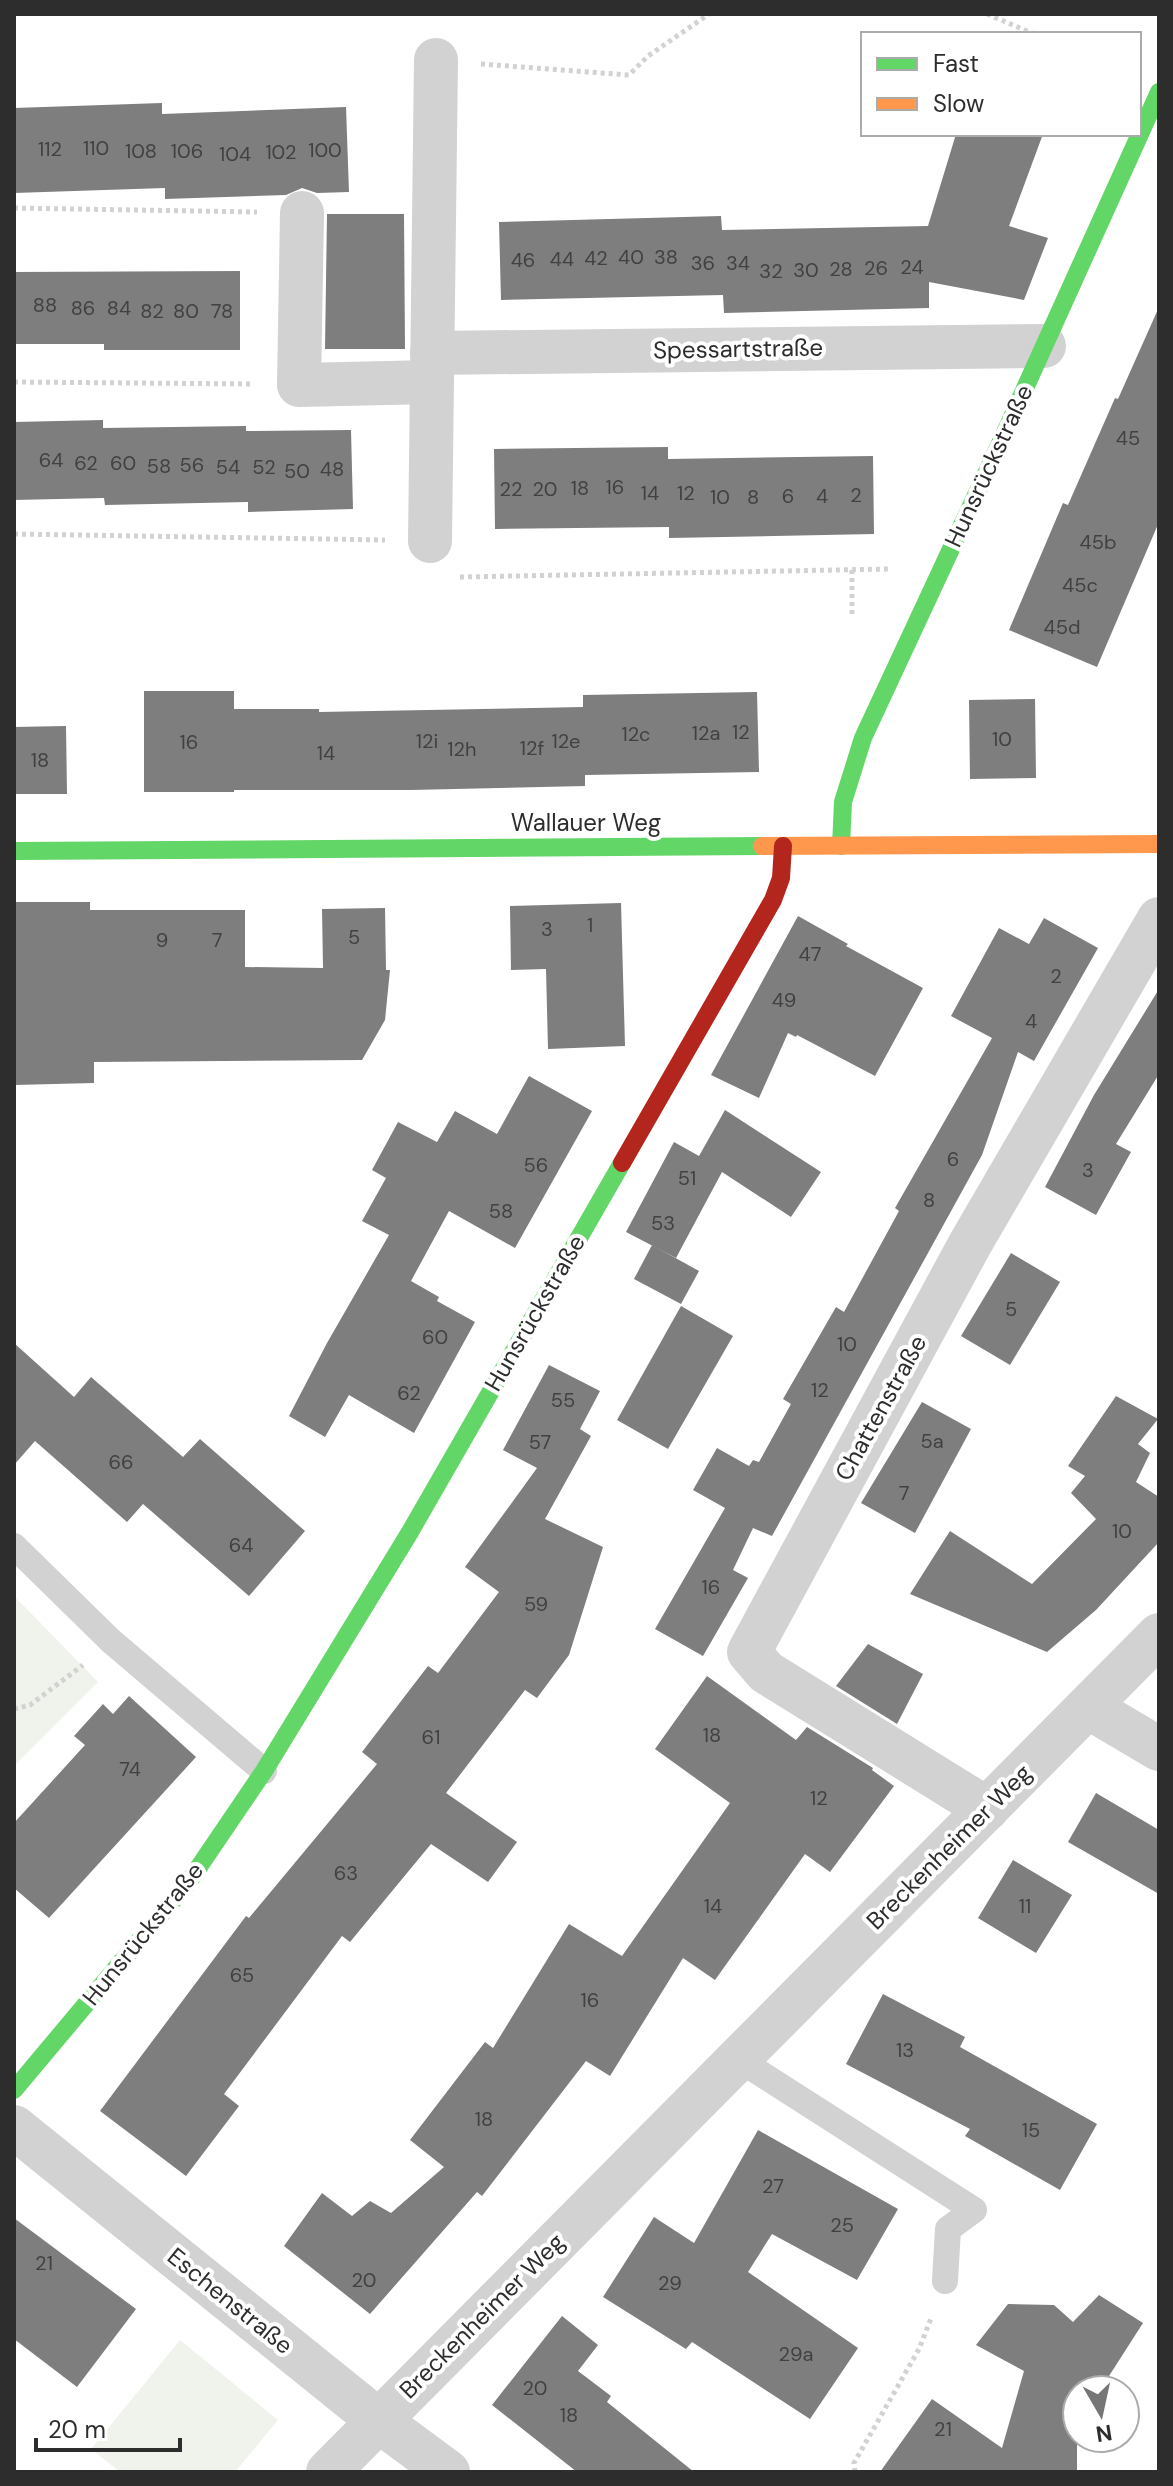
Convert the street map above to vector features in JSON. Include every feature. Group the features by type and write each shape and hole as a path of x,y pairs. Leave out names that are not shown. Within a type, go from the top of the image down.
{"street":[{"path":"430,541 436,60"},
{"name":"Hunsrückstraße","path":"1141,132 1159,92"},
{"name":"Hunsrückstraße","path":"841,846 843,802 863,738 1139,136"},
{"path":"299,385 302,213"},
{"name":"Spessartstraße","path":"299,385 432,368 1044,346"},
{"name":"Wallauer Weg","path":"14,851 1159,844"},
{"name":"Hunsrückstraße","path":"14,2090 190,1880 264,1771 410,1532 773,900 781,878 783,846"},
{"name":"Chattenstraße","path":"987,1809 766,1672 749,1652 970,1244 1159,919"},
{"name":"Breckenheimer Weg","path":"328,2472 1159,1635"},
{"path":"1088,1707 1159,1749"},
{"name":"Eschenstraße","path":"14,2127 379,2421 448,2472"}],"lane":[{"path":"14,1546 111,1641 264,1771"},
{"path":"738,2059 974,2210 948,2229 945,2281"}],"path":[{"path":"436,60 629,75 648,56 709,14"},
{"path":"987,14 1029,32"},
{"path":"14,208 302,213"},
{"path":"14,382 299,385"},
{"path":"14,534 430,541 431,578 943,567"},
{"path":"852,570 852,618"},
{"path":"14,1709 30,1705 111,1641"},
{"path":"855,2472 854,2463 919,2349 945,2281"}],"shaded area":[{"path":"14,1596 98,1682 14,1766"},
{"path":"180,2340 278,2420 235,2472 120,2472 91,2449"}],"building":[{"path":"162,103 162,114 346,107 349,192 317,193 302,188 286,195 165,199 165,188 14,193 14,108"},
{"path":"955,136 1042,136 1009,226 1048,238 1024,300 929,282 929,308 724,313 723,295 501,300 499,222 721,216 722,230 928,226"},
{"path":"327,214 404,214 405,349 325,349"},
{"path":"240,271 240,350 104,350 104,344 14,344 14,272"},
{"path":"1159,307 1159,522 1097,667 1009,630 1063,503 1068,505"},
{"path":"103,420 103,428 246,426 246,431 351,430 353,509 248,512 248,502 105,505 104,498 14,500 14,422"},
{"path":"668,447 668,459 873,456 874,534 669,538 669,527 495,529 494,449"},
{"path":"144,691 234,691 234,709 319,709 319,712 583,707 583,695 757,692 759,772 585,775 585,786 144,792"},
{"path":"1035,699 1036,778 970,779 969,700"},
{"path":"66,726 67,794 14,794 14,727"},
{"path":"14,902 90,902 90,910 245,910 245,967 323,968 322,909 385,908 386,970 390,970 385,1020 362,1060 94,1062 94,1083 14,1085"},
{"path":"621,903 625,1046 548,1049 546,969 511,970 510,906"},
{"path":"798,916 923,988 875,1076 788,1033 759,1098 711,1075"},
{"path":"1044,918 1098,948 1034,1061 1018,1052 982,1155 772,1536 753,1528 733,1570 748,1578 703,1656 655,1629 725,1508 693,1490 717,1448 749,1466 753,1460 759,1462 791,1404 783,1399 836,1307 844,1312 899,1211 895,1208 992,1038 951,1016 999,928 1029,944"},
{"path":"1159,989 1159,1074 1116,1144 1131,1152 1096,1215 1045,1187 1094,1095"},
{"path":"529,1076 592,1111 515,1248 449,1211 411,1281 439,1297 437,1301 475,1322 414,1433 349,1395 325,1437 289,1416 389,1235 362,1221 386,1178 372,1170 398,1122 437,1142 455,1111 497,1134"},
{"path":"725,1110 821,1172 791,1217 722,1172 676,1258 626,1232 674,1142 699,1156"},
{"path":"652,1245 699,1271 681,1304 634,1279"},
{"path":"1011,1253 1060,1282 1010,1365 961,1336"},
{"path":"681,1306 733,1336 668,1449 617,1420"},
{"path":"14,1343 74,1397 91,1377 183,1457 200,1439 305,1531 249,1596 143,1504 127,1522 35,1441 14,1465"},
{"path":"549,1365 600,1391 580,1429 591,1436 545,1519 603,1547 569,1655 537,1698 525,1690 446,1793 517,1842 488,1882 431,1844 350,1942 342,1936 224,2094 239,2106 186,2176 100,2111 246,1916 249,1918 377,1764 362,1752 428,1666 438,1673 499,1592 465,1567 537,1468 503,1450"},
{"path":"1116,1396 1158,1419 1138,1444 1150,1453 1136,1482 1159,1497 1159,1542 1096,1610 1047,1652 910,1594 950,1531 1032,1584 1096,1519 1071,1493 1085,1476 1068,1466"},
{"path":"922,1402 971,1429 915,1533 861,1503"},
{"path":"868,1644 923,1674 897,1724 836,1686"},
{"path":"707,1676 796,1740 807,1727 873,1768 894,1786 830,1872 805,1854 715,1980 683,1958 610,2076 586,2061 482,2196 477,2192 370,2314 284,2246 322,2193 352,2216 370,2201 391,2213 444,2167 410,2140 485,2042 493,2048 569,1924 622,1956 730,1803 655,1749"},
{"path":"129,1696 196,1757 49,1918 14,1888 14,1823 85,1745 74,1736 103,1704 113,1714"},
{"path":"1096,1793 1159,1830 1159,1894 1068,1842"},
{"path":"1013,1860 1072,1895 1036,1953 978,1918"},
{"path":"883,1994 965,2037 960,2047 1097,2124 1060,2190 965,2136 970,2129 846,2064"},
{"path":"758,2130 898,2209 857,2280 772,2234 748,2272 858,2348 810,2419 692,2342 686,2349 603,2297 654,2217 694,2243"},
{"path":"14,2218 136,2309 77,2387 14,2339"},
{"path":"1099,2295 1143,2323 1110,2374 1061,2374 1061,2454 1077,2454 1077,2472 880,2472 932,2399 1002,2448 1024,2371 976,2345 1008,2304 1054,2305 1073,2322"},
{"path":"562,2316 598,2345 578,2371 611,2396 607,2402 694,2472 577,2472 492,2405"}],"traffic: fast":[{"path":"1141,132 1159,92"},
{"path":"841,846 843,802 863,738 1139,136"},
{"path":"14,851 762,846"},
{"path":"14,2090 190,1880 264,1771 410,1532 622,1163"}],"traffic: slow":[{"path":"762,846 1159,844"}],"traffic: jam":[{"path":"622,1163 773,900 781,878 783,846"}]}
